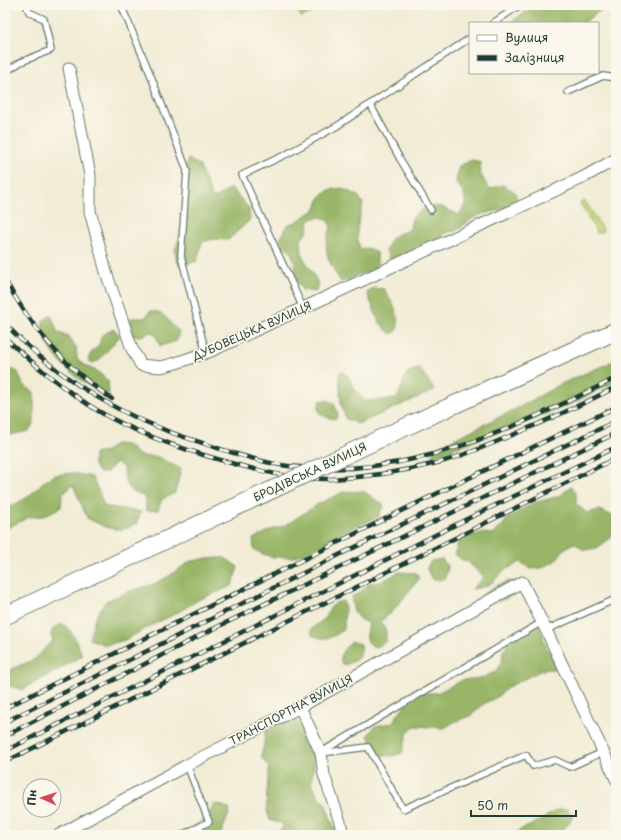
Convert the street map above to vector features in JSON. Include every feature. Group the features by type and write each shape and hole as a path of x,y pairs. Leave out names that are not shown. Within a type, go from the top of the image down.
{"main road":[{"name":"БРОДІВСЬКА ВУЛИЦЯ","path":"5,616 390,434 616,331"}],"street":[{"name":"ДУБОВЕЦЬКА ВУЛИЦЯ","path":"69,68 90,175 90,211 106,272 132,349 141,365 161,367 176,364 206,353 582,178 616,159"},
{"name":"ТРАНСПОРТНА ВУЛИЦЯ","path":"65,834 188,764 300,707 522,582 544,626"},
{"path":"544,626 616,778"},
{"path":"300,707 321,753 324,775 343,835"}],"lane":[{"path":"5,72 21,62 51,50 44,19 29,12 26,5"},
{"path":"121,5 149,71 187,170 181,256 206,353"},
{"path":"494,22 520,5"},
{"path":"303,308 242,175 288,154 336,126 469,39"},
{"path":"568,92 603,76 616,78"},
{"path":"370,104 400,159 431,210"},
{"path":"321,753 544,626 616,599"},
{"path":"321,753 368,747 403,809 526,755 533,766 555,760 570,767 603,752"},
{"path":"182,835 209,822 188,764"}],"green space":[{"path":"296,5 311,5 313,12 301,17"},
{"path":"536,5 611,5 595,14 585,22 511,22"},
{"path":"188,159 199,165 213,199 231,188 249,208 250,220 228,240 213,239 202,242 197,261 181,266 177,263 175,250 184,223 184,174"},
{"path":"472,160 481,162 480,173 489,189 503,185 515,192 518,202 500,210 482,214 473,218 456,231 447,232 433,245 390,259 386,251 391,239 394,236 410,229 412,218 427,206 442,207 459,215 464,205 465,198 456,182 459,166"},
{"path":"342,188 358,196 363,203 357,232 358,243 360,249 371,249 377,253 377,270 357,275 341,282 328,256 327,243 331,228 328,219 319,217 309,220 308,230 301,240 302,255 318,283 316,292 302,290 297,281 294,260 291,252 280,240 287,225 296,222 316,209 320,197 329,190"},
{"path":"585,201 603,230 602,232 597,233 580,203"},
{"path":"373,288 384,289 393,304 398,321 396,332 390,334 379,322 367,293"},
{"path":"150,311 164,315 179,331 177,341 160,346 156,335 151,332 141,336 130,335 128,329 131,318 145,318"},
{"path":"51,315 58,333 68,336 76,347 77,358 84,365 98,372 108,381 109,394 98,390 75,376 55,355 48,344 44,332 43,321"},
{"path":"114,329 120,336 98,361 92,363 88,360 91,353 99,345 102,335"},
{"path":"616,360 616,382 549,413 432,456 433,449 520,407 561,384"},
{"path":"5,367 18,372 23,385 34,392 34,422 29,431 5,436"},
{"path":"419,368 435,390 358,424 346,419 341,405 339,374 341,371 348,376 355,389 365,401 397,399 407,373"},
{"path":"327,400 334,404 338,414 336,419 320,414 318,408 320,401"},
{"path":"115,444 127,445 140,456 158,457 181,469 175,493 162,499 158,510 146,511 146,497 129,488 125,481 124,469 117,462 107,472 100,473 94,466 94,454 106,451"},
{"path":"73,473 92,477 104,506 141,512 136,524 121,530 105,527 87,518 73,485 62,495 61,507 43,516 29,517 5,529 5,506 10,507 28,497 42,483 55,475"},
{"path":"571,486 576,493 576,504 587,513 599,510 613,516 612,537 597,548 584,550 574,543 565,548 555,561 542,568 531,569 520,562 506,568 492,583 484,587 472,589 484,577 467,561 462,560 455,554 458,543 465,538 480,533 493,534 508,518 533,503 560,496"},
{"path":"363,491 384,505 378,517 344,532 320,546 293,557 271,557 254,550 253,539 271,530 286,525 320,503 343,492"},
{"path":"207,558 225,558 238,567 232,586 200,599 125,640 106,645 89,639 95,618 106,601 154,584 169,576 189,562"},
{"path":"442,559 448,567 445,578 435,580 431,577 427,568 431,561"},
{"path":"399,572 416,573 419,579 391,613 381,621 386,631 386,641 376,647 369,643 367,637 369,623 360,619 353,610 352,596 358,594 369,583 380,582"},
{"path":"509,581 517,586 514,594 496,601 484,600 483,595 495,586"},
{"path":"343,601 345,608 344,629 329,638 321,638 312,635 311,629 324,619 331,607 335,603"},
{"path":"533,622 539,625 545,644 554,662 555,669 542,670 508,687 497,697 485,703 470,716 454,722 444,728 417,726 408,731 402,753 392,756 381,755 373,748 368,735 375,726 392,723 404,706 421,693 437,693 463,680 482,678 495,672 502,662 503,651 512,639"},
{"path":"62,623 75,638 82,656 22,690 5,684 5,672 35,659 53,640 51,636 52,630"},
{"path":"352,642 361,644 360,655 352,662 344,665 341,663 342,653"},
{"path":"289,715 298,721 302,727 306,744 315,759 311,782 317,794 325,803 337,835 275,835 283,827 282,823 271,821 267,811 269,767 261,757 265,731 273,728"},
{"path":"218,804 228,808 230,811 221,834 177,835 199,823 211,811 214,805"},
{"path":"567,809 574,816 559,835 513,835 557,810"}],"railway":[{"path":"5,280 30,319 60,356 90,383 112,399"},
{"path":"5,324 58,371 97,397 138,419 174,434 243,456 279,465 304,468 353,468 386,464 444,451 519,424 616,378"},
{"path":"5,338 62,386 114,420 176,446 237,465 304,478 332,479 359,477 401,471 441,462 476,450 523,430 616,387"},
{"path":"5,708 407,508 616,407"},
{"path":"5,722 345,552 616,421"},
{"path":"5,736 205,633 616,433"},
{"path":"5,751 469,518 616,447"},
{"path":"5,762 616,458"}]}
